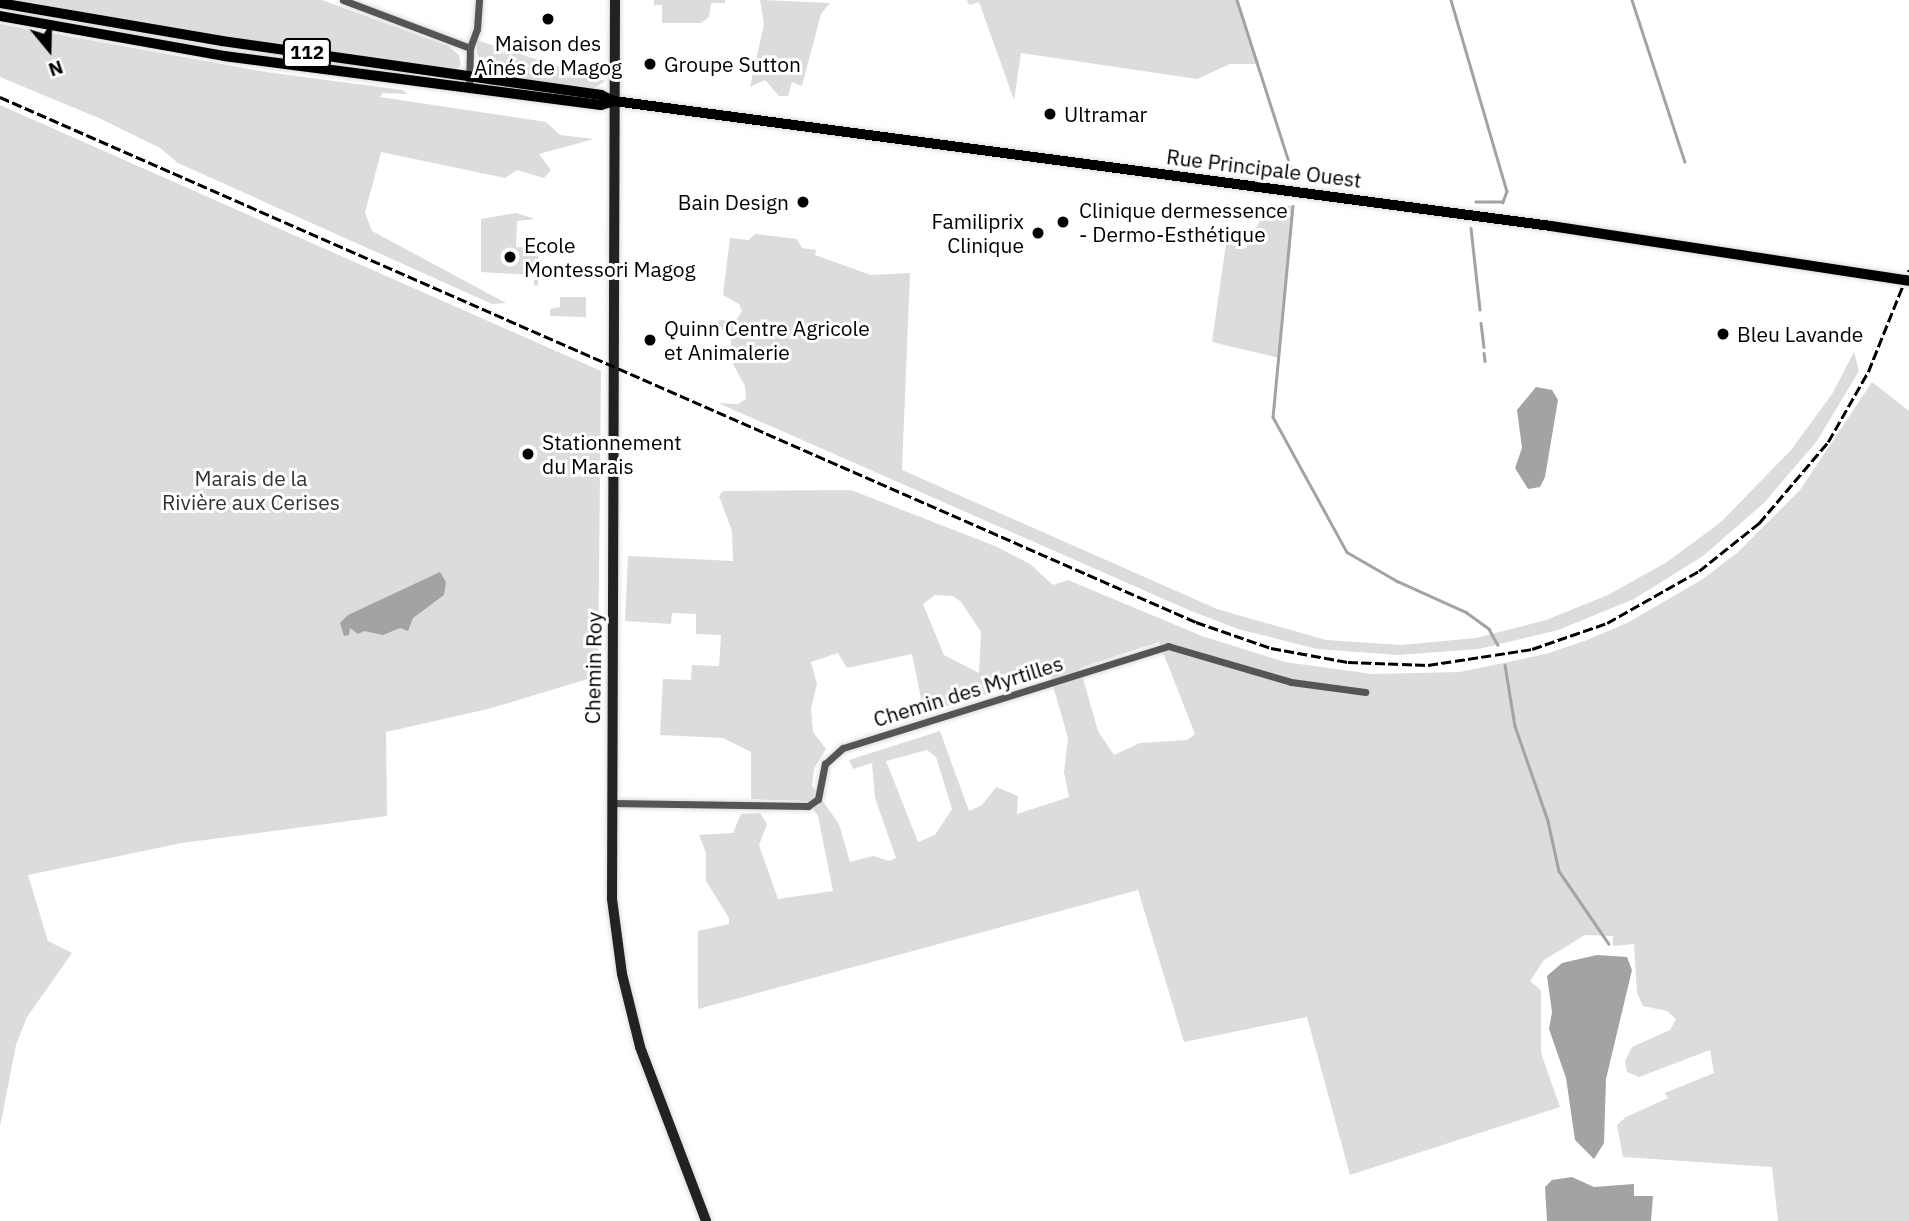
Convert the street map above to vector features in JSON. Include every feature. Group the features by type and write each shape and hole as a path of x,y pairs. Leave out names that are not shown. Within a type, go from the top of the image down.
{"main road":[{"name":"Rue Principale Ouest","path":"5,2 601,105 614,101 1538,224 1909,281"},
{"name":"Rue Principale Ouest","path":"2,16 224,56 469,83"}],"street":[{"path":"343,0 470,48"},
{"path":"469,83 470,48 477,29 479,0"},
{"name":"Chemin Roy","path":"615,0 612,899 626,997 654,1090 706,1221"},
{"path":"2,16 5,2"},
{"name":"Chemin des Myrtilles","path":"611,803 808,806 818,799 825,764 843,748 1168,646 1291,682 1365,692"}],"green space":[{"path":"13,0 322,0 448,46 459,55 461,65 455,70 254,42"},
{"path":"654,0 725,0 725,3 711,3 709,17 701,23 662,23 662,5 654,5"},
{"path":"760,0 830,3 821,14 802,86 792,82 788,96 779,96 765,80 750,87 764,24"},
{"path":"967,0 1237,0 1259,64 1230,64 1197,79 1021,53 1014,100 979,2 969,5"},
{"path":"0,24 266,72 402,90 408,94 383,93 380,97 546,122 560,135 594,139 539,154 551,170 544,178 517,170 505,178 381,152 365,213 372,231 506,303 492,304 178,163 160,148 101,119 0,77"},
{"path":"476,40 605,81 593,89 485,73 479,66"},
{"name":"Marais de la Rivière aux Cerises","path":"0,105 601,371 598,676 488,709 386,732 387,816 182,843 28,875 48,941 72,953 27,1017 16,1045 0,1127"},
{"path":"1268,205 1293,206 1279,358 1212,342 1228,230 1232,245 1246,248"},
{"path":"516,213 535,219 517,221 516,247 538,248 538,286 534,285 534,275 481,272 481,219"},
{"path":"755,234 797,239 802,248 816,250 815,255 871,275 910,273 902,470 1217,609 1326,640 1401,645 1476,638 1546,620 1608,595 1667,562 1721,522 1791,450 1832,394 1854,352 1859,371 1817,441 1764,503 1703,556 1634,599 1558,630 1479,649 1398,655 1317,649 1238,629 1191,611 718,403 738,404 746,399 745,386 733,364 730,334 718,328 719,320 735,321 742,311 739,304 723,295 730,238 749,240"},
{"path":"560,297 586,297 586,317 550,316 550,309 560,307"},
{"path":"1872,382 1909,411 1909,1221 1778,1221 1772,1167 1623,1157 1617,1125 1626,1117 1668,1098 1665,1093 1714,1073 1710,1050 1639,1077 1627,1072 1625,1061 1632,1047 1670,1030 1676,1019 1667,1011 1643,1006 1637,993 1634,944 1613,946 1613,936 1585,935 1544,960 1530,981 1541,990 1541,1053 1560,1107 1350,1175 1307,1017 1184,1042 1138,890 698,1009 698,931 729,924 729,918 706,881 706,853 699,835 733,833 741,814 760,813 767,824 759,845 778,899 833,891 818,816 807,801 751,799 751,752 723,738 660,735 663,679 691,680 692,665 719,666 721,635 696,634 696,614 672,613 671,624 625,621 628,556 733,561 732,531 719,496 723,491 851,490 995,546 1030,564 1053,585 1068,580 1202,636 1285,662 1372,674 1460,672 1546,654 1627,623 1703,579 1738,552 1800,490","holes":["935,595 953,596 961,602 981,632 979,673 944,655 923,604","1159,642 1195,734 1187,740 1140,743 1114,755 1098,731 1080,668","838,653 847,668 912,654 924,713 1050,675 1068,738 1064,772 1069,797 1017,814 1018,796 996,787 982,805 969,811 940,731 849,760 853,769 872,763 875,798 896,858 889,861 873,856 850,862 839,824 812,786 814,769 826,749 813,732 811,708 817,684 811,662","927,750 936,757 952,809 935,835 918,842 886,761"]}],"shaded area":[{"path":"1536,387 1552,390 1558,400 1545,477 1540,487 1528,489 1515,468 1522,448 1517,410"},
{"path":"440,572 446,582 444,595 413,618 408,631 400,628 383,635 364,631 358,634 350,628 349,635 344,636 340,623 348,615"},
{"path":"1597,955 1627,957 1632,970 1606,1079 1604,1143 1594,1159 1575,1140 1566,1078 1549,1029 1552,1012 1547,976 1562,963"},
{"path":"1572,1177 1594,1187 1634,1184 1634,1196 1653,1196 1651,1221 1547,1221 1545,1187 1552,1180"}],"waterway":[{"path":"1237,0 1295,181"},
{"path":"1451,0 1507,191 1503,202 1476,202"},
{"path":"1632,0 1685,162"},
{"path":"1293,206 1273,417 1347,552 1397,581 1466,612 1489,629 1498,645"},
{"path":"1471,228 1480,310"},
{"path":"1481,323 1484,347"},
{"path":"1484,353 1485,361"},
{"path":"1505,665 1515,726 1548,821 1559,871 1609,944"}],"railway":[{"path":"0,97 1196,622 1271,648 1348,662 1428,665 1532,649 1607,623 1699,571 1759,523 1828,442 1868,372 1909,270"}],"place":[{"name":"Maison des Aînés de Magog","path":"548,19"},
{"name":"Groupe Sutton","path":"650,64"},
{"name":"Ultramar","path":"1050,114"},
{"name":"Bain Design","path":"803,202"},
{"name":"Clinique dermessence - Dermo-Esthétique","path":"1063,222"},
{"name":"Familiprix Clinique","path":"1038,233"},
{"name":"Ecole Montessori Magog","path":"510,257"},
{"name":"Bleu Lavande","path":"1723,334"},
{"name":"Quinn Centre Agricole et Animalerie","path":"650,340"},
{"name":"Stationnement du Marais","path":"528,454"}]}
